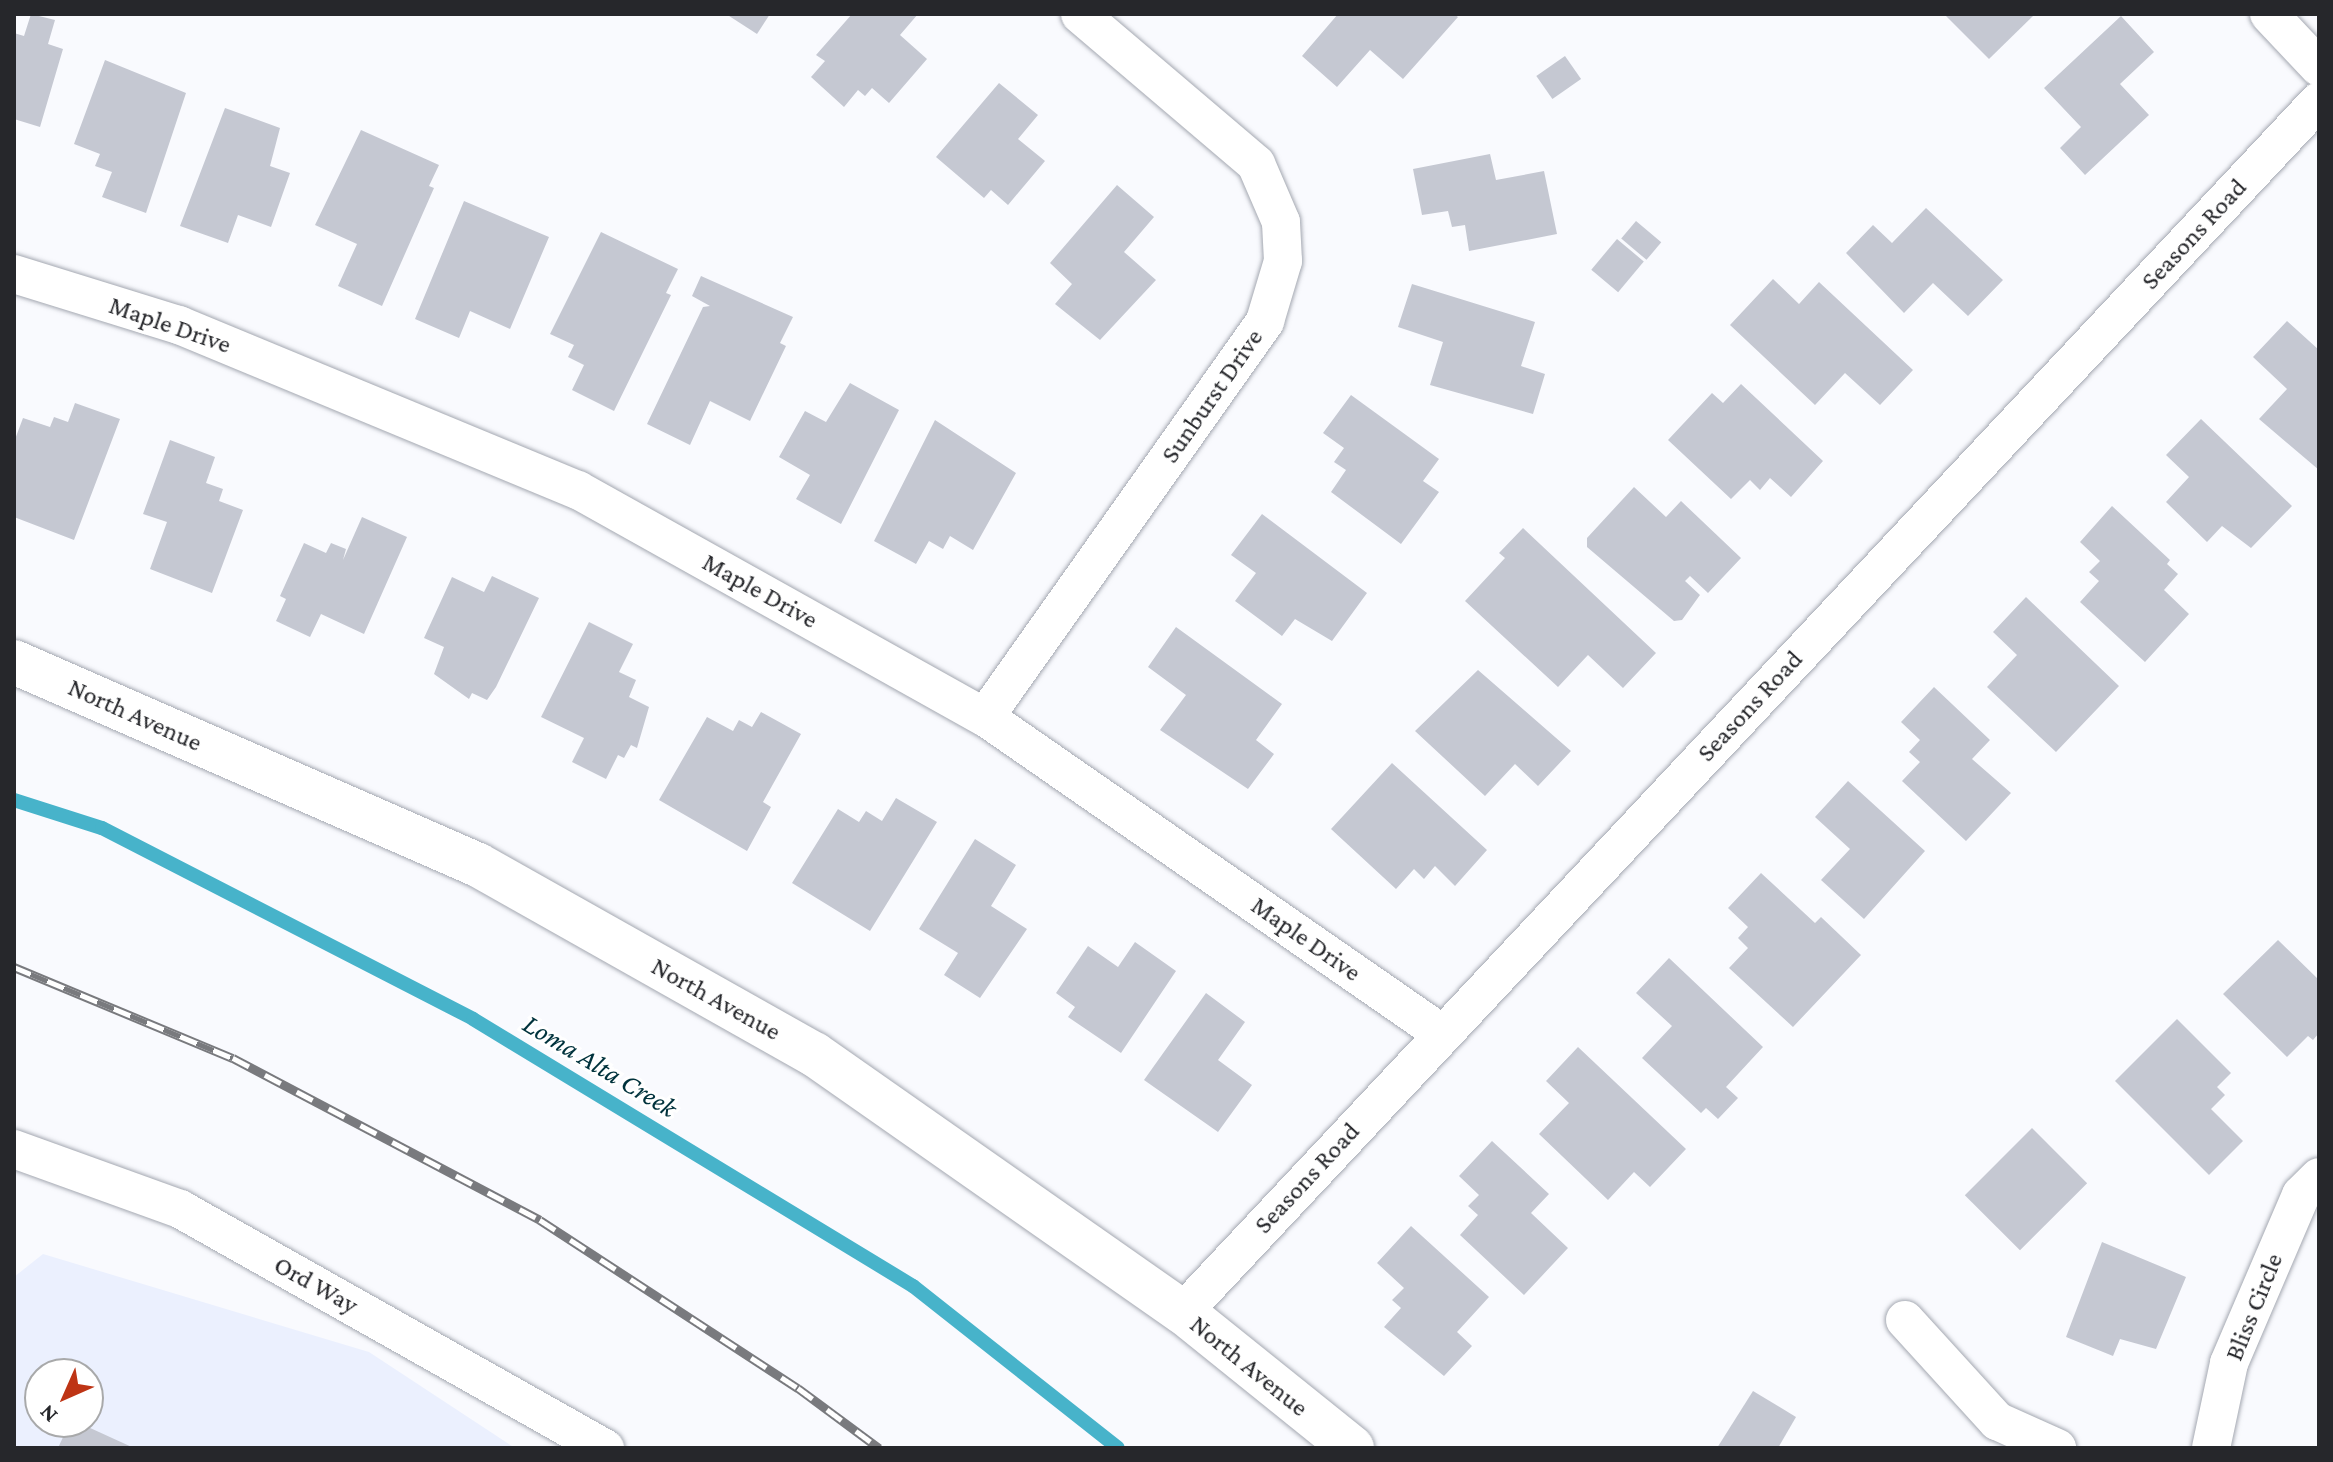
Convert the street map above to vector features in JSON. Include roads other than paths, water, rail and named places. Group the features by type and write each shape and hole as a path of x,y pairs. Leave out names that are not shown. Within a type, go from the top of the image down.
{"main road":[{"name":"North Avenue","path":"14,662 492,873 814,1054 1183,1312 1352,1448"}],"street":[{"name":"Sunburst Drive","path":"985,717 1265,321 1283,261 1281,222 1256,164 1080,14"},
{"path":"2269,14 2319,67"},
{"name":"Seasons Road","path":"1183,1312 1441,1033 2319,101"},
{"name":"Maple Drive","path":"14,274 179,325 578,490 985,717 1441,1033"},
{"name":"Ord Way","path":"14,1149 180,1209 605,1448"},
{"name":"Bliss Circle","path":"2211,1448 2229,1363 2301,1195 2319,1177"},
{"path":"1905,1320 1997,1421 2057,1448"}],"waterway":[{"name":"Loma Alta Creek","path":"14,800 102,828 473,1019 913,1286 1118,1448"}],"railway":[{"path":"14,967 233,1058 540,1220 798,1388 879,1448"}]}
